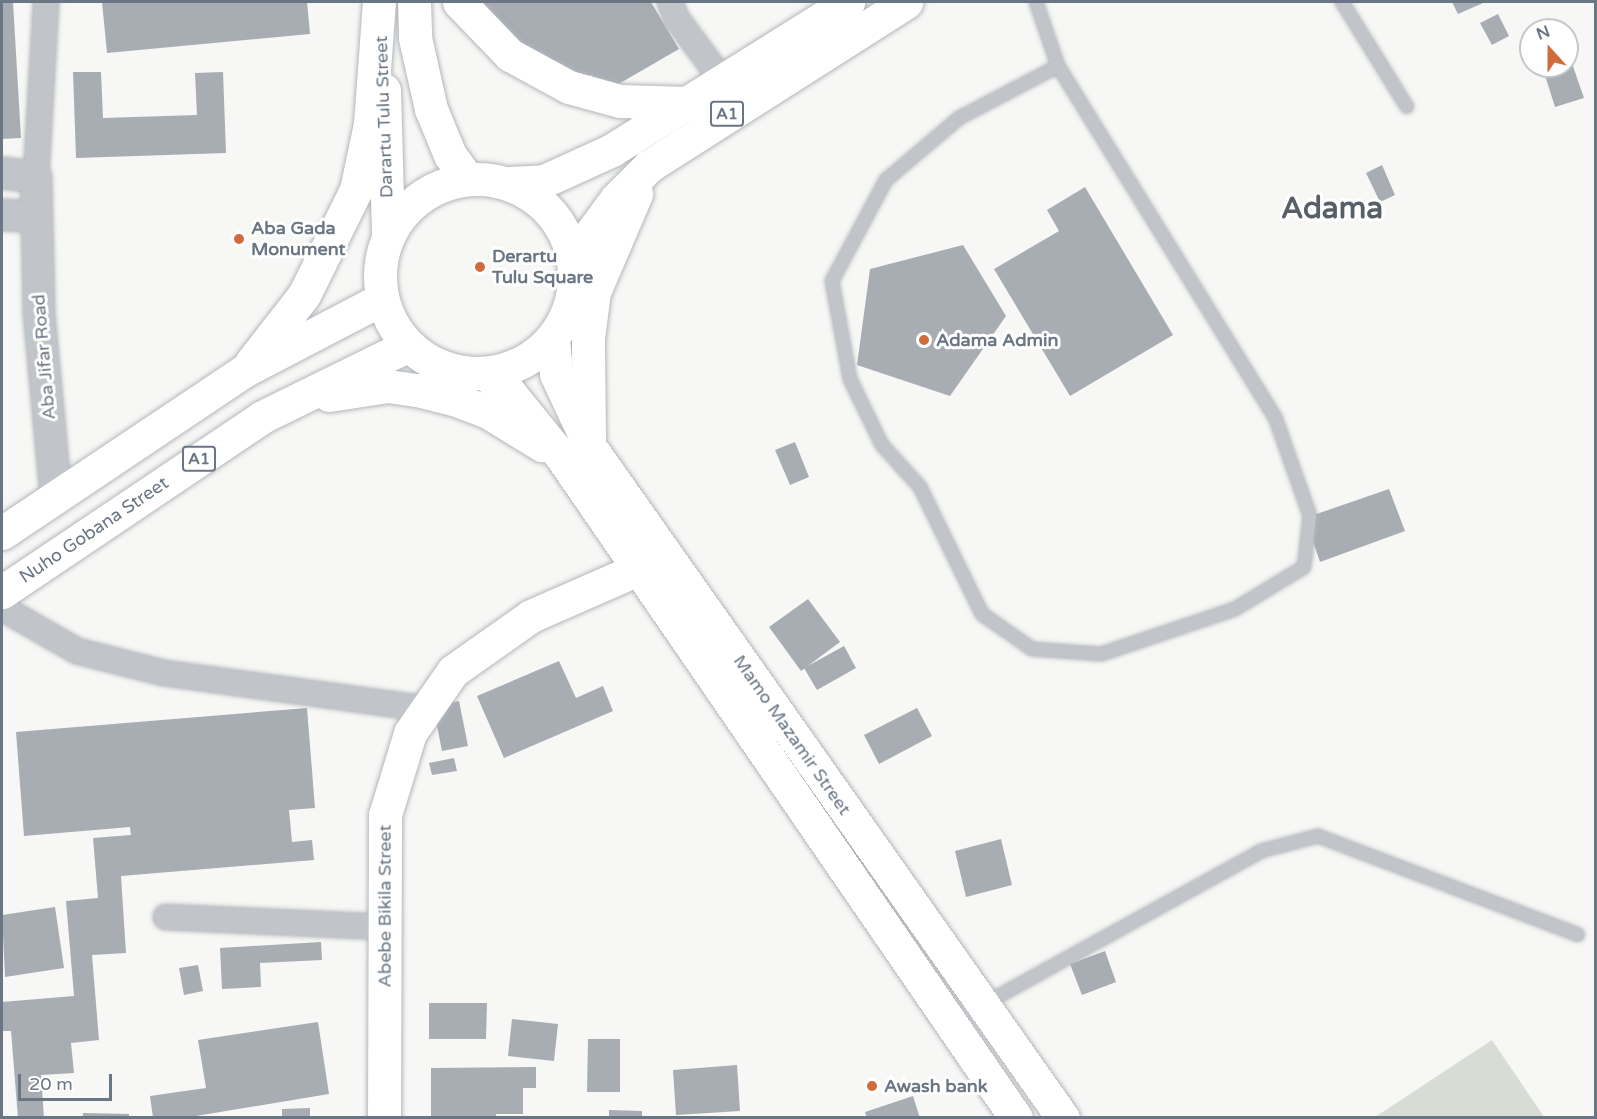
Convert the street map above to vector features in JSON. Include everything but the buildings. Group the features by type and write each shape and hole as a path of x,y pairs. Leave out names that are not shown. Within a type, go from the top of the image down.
{"main road":[{"name":"Darartu Tulu Street","path":"380,2 388,233"},
{"path":"244,371 304,296 356,190 370,124 380,2"},
{"path":"414,2 415,38 430,109 450,155 467,178"},
{"path":"459,2 510,55 569,87 620,101 689,103"},
{"name":"A1","path":"510,183 544,181 578,168 612,150 848,2"},
{"name":"A1","path":"574,256 616,199 649,166 906,2"},
{"path":"294,401 388,386 417,390 454,399 486,411 575,452 594,292 649,166"},
{"path":"467,178 489,178 510,183 539,199 561,225 574,256 573,299 553,338 523,363 485,374 443,368 407,346 381,300 378,270 388,233 420,196 467,178"},
{"path":"2,533 244,371 381,300"},
{"name":"Mamo Mazamir Street","path":"553,338 556,374 575,452 638,569 682,606 983,1005 1063,1118"},
{"name":"Nuho Gobana Street","path":"2,592 262,417 407,346"},
{"name":"Mamo Mazamir Street","path":"485,374 508,391 575,452 682,606 1016,1118"},
{"name":"Abebe Bikila Street","path":"384,1118 385,815 410,733 453,671 531,616 638,569"}],"street":[{"path":"2,173 36,177 46,2"},
{"path":"670,2 676,18 723,81"},
{"name":"Aba Jifar Road","path":"36,177 35,217 39,313 56,496"},
{"path":"2,215 35,217"},
{"path":"2,608 77,651 164,673 426,708"},
{"path":"166,917 385,927"}],"lane":[{"path":"1036,2 1058,66 1275,417 1311,516 1304,567 1235,609 1101,654 1032,649 982,614 920,487 882,445 850,378 832,281 886,180 959,118 1058,66"},
{"path":"1342,2 1407,107"},
{"path":"983,1005 1261,851 1318,836 1578,935"}],"shaded area":[{"path":"1492,1040 1544,1117 1375,1117"}],"place":[{"name":"Aba Gada Monument","path":"239,239"},
{"name":"Derartu Tulu Square","path":"480,267"},
{"name":"Adama Admin","path":"924,340"},
{"name":"Awash bank","path":"872,1086"}],"district":[{"name":"Adama","path":"1332,209"}]}
